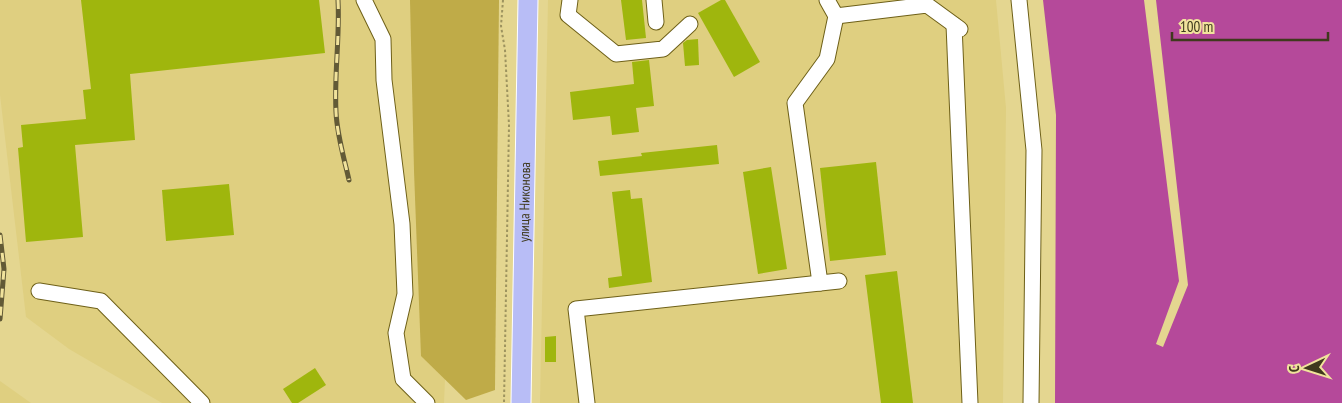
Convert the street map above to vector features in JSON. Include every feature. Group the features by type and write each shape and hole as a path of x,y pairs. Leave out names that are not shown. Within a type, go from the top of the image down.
{"main road":[{"name":"улица Никонова","path":"521,403 528,0"}],"street":[{"path":"364,0 382,39 384,80 402,224 405,294 396,333 404,379 428,403"},
{"path":"570,0 568,15 616,54 663,49 690,24"},
{"path":"654,0 656,22"},
{"path":"820,283 795,103 827,59 836,16 827,0"},
{"path":"1019,0 1034,150 1031,403"},
{"path":"836,16 927,5 957,27 970,403"},
{"path":"587,403 576,309 839,281"},
{"path":"39,291 101,301 202,403"}],"path":[{"path":"504,0 501,26 505,50 509,125 504,403"}],"shaded area":[{"path":"0,0 461,0 444,403 162,403 69,349 26,317 0,95"},
{"path":"410,0 499,0 495,390 466,400 421,356"},
{"path":"548,0 996,0 1006,108 1003,403 540,403"},
{"path":"1043,0 1144,0 1179,281 1156,344 1163,347 1188,285 1156,0 1342,0 1342,403 1055,403 1056,115"},
{"path":"0,381 31,403 0,403"}],"building":[{"path":"81,0 319,0 325,53 130,74 135,140 75,145 83,237 26,242 18,148 23,147 21,125 86,119 83,90 91,89"},
{"path":"621,0 642,0 646,38 626,40"},
{"path":"721,0 725,0 760,62 734,77 698,13"},
{"path":"698,39 699,65 685,66 683,43 687,40"},
{"path":"649,60 654,106 636,108 639,132 612,135 610,116 573,120 570,92 634,84 632,62"},
{"path":"717,145 719,164 600,176 598,161 642,156 641,153"},
{"path":"876,162 886,255 830,261 820,168"},
{"path":"771,167 787,269 758,274 743,172"},
{"path":"229,184 234,235 166,241 162,190"},
{"path":"630,190 631,199 642,198 652,282 609,288 608,278 622,276 612,192"},
{"path":"897,271 913,403 881,403 865,275"},
{"path":"556,336 556,362 545,362 545,337"},
{"path":"315,368 326,385 298,403 292,403 283,389"}],"railway":[{"path":"338,0 336,112 339,138 349,180"},
{"path":"0,235 4,269 0,319"}]}
